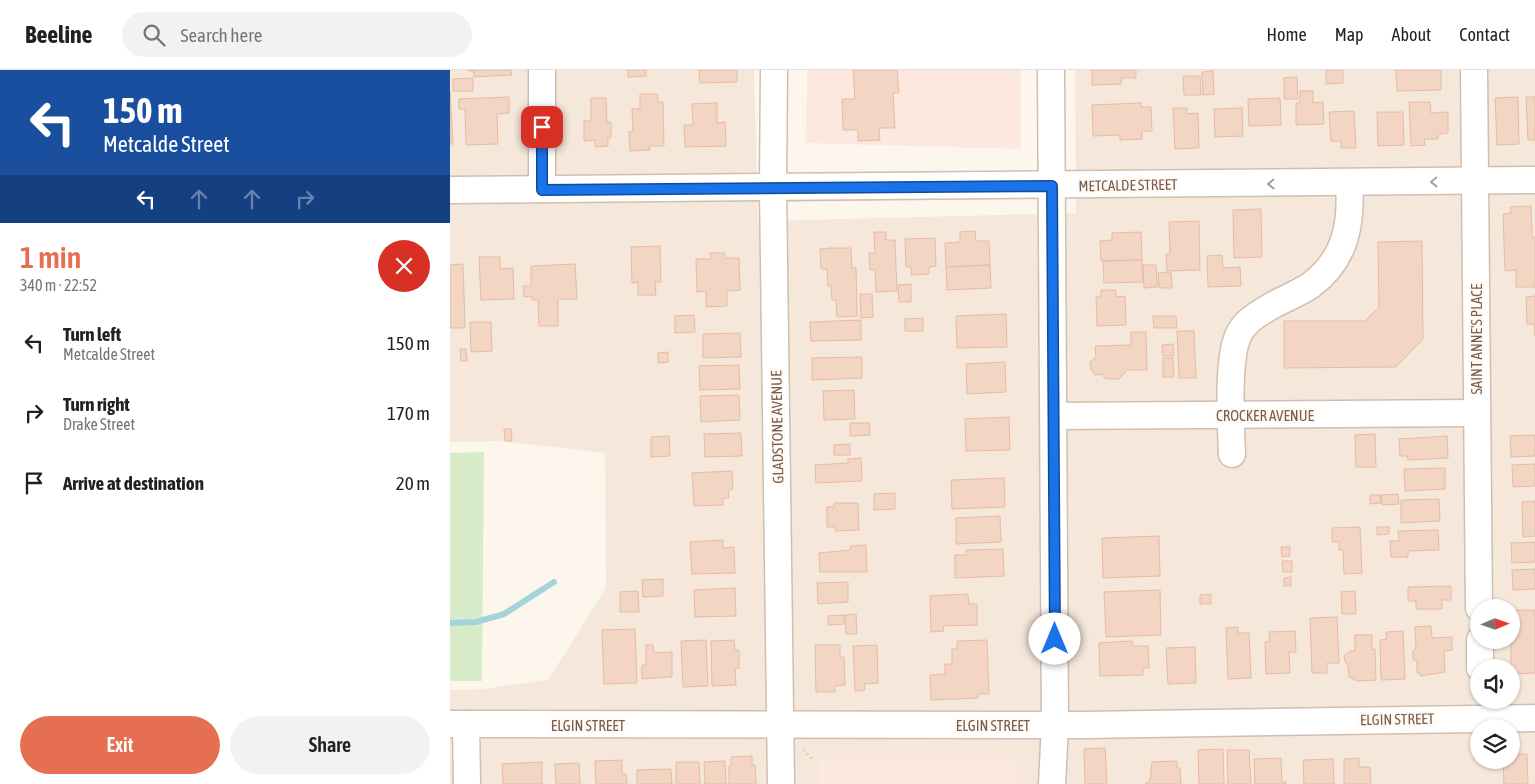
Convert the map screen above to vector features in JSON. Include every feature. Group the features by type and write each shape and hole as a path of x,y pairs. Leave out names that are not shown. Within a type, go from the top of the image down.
{"street":[{"path":"542,70 542,190"},
{"name":"GLADSTONE AVENUE","path":"774,70 773,187 781,784"},
{"path":"1051,70 1055,725 1052,784"},
{"name":"SAINT ANNE'S PLACE","path":"1474,70 1479,599"},
{"name":"METCALDE STREET","path":"450,190 1052,186 1535,180"},
{"path":"1232,454 1233,359 1237,337 1249,320 1311,285 1334,261 1342,248 1348,232 1349,183"},
{"name":"CROCKER AVENUE","path":"1054,416 1476,413"},
{"name":"ELGIN STREET","path":"458,724 1055,725 1481,709 1535,718"},
{"path":"458,724 467,784"}],"shaded area":[{"path":"450,70 754,70 758,221 1076,213 1075,70 1535,70 1535,784 450,784 450,690 482,689 548,680 606,588 605,453 499,441 450,442"},
{"path":"807,70 1021,70 1021,149 806,143"},
{"path":"818,761 1015,761 1016,784 818,784"}],"green space":[{"path":"484,452 482,681 450,681 450,453"}],"building":[{"path":"467,70 511,70 512,75 474,77 474,72"},
{"path":"628,70 646,70 646,76 628,77"},
{"path":"699,70 737,70 737,82 700,83"},
{"path":"853,70 897,70 899,93 893,93 895,128 879,128 880,140 858,141 858,130 843,130 842,99 855,99"},
{"path":"1092,70 1136,70 1136,78 1121,78 1121,84 1092,85"},
{"path":"1326,70 1343,70 1343,83 1326,84"},
{"path":"1396,70 1441,70 1441,90 1397,91"},
{"path":"1213,71 1214,94 1203,95 1202,72"},
{"path":"1183,76 1200,76 1201,95 1184,95"},
{"path":"1297,77 1298,99 1284,99 1284,78"},
{"path":"473,78 473,91 453,91 453,79"},
{"path":"450,91 453,144 450,144"},
{"path":"1300,91 1313,91 1313,103 1323,102 1324,124 1296,125 1296,103 1300,103"},
{"path":"640,94 657,94 658,102 663,102 664,146 649,146 650,150 630,151 629,132 633,131 632,109 640,109"},
{"path":"509,97 509,113 497,114 498,144 466,145 465,109 459,109 459,99"},
{"path":"1518,97 1519,144 1497,145 1495,98"},
{"path":"1526,97 1535,97 1535,140 1528,140"},
{"path":"591,98 606,98 607,122 611,122 611,138 608,138 608,146 595,147 595,140 584,141 584,121 591,121"},
{"path":"1280,98 1281,125 1249,126 1248,99"},
{"path":"1409,102 1430,102 1431,113 1448,112 1448,133 1438,134 1438,139 1424,139 1425,145 1411,146"},
{"path":"717,103 717,123 725,122 726,146 685,147 684,125 693,125 692,104"},
{"path":"1141,103 1141,107 1151,107 1152,131 1142,131 1142,139 1120,140 1120,135 1093,136 1092,105"},
{"path":"1173,108 1187,108 1187,114 1198,113 1199,148 1175,149"},
{"path":"1242,108 1243,136 1215,137 1214,109"},
{"path":"1354,111 1356,148 1341,148 1341,141 1331,141 1329,112"},
{"path":"1377,112 1403,112 1404,145 1378,146"},
{"path":"1531,206 1532,237 1535,237 1535,287 1516,287 1516,270 1505,271 1503,214 1511,213 1510,207"},
{"path":"1261,209 1262,257 1234,258 1233,210"},
{"path":"1199,221 1200,270 1167,271 1166,254 1170,253 1169,222"},
{"path":"975,231 976,241 989,241 990,265 946,267 945,243 960,242 960,232"},
{"path":"874,232 886,232 886,240 895,240 897,291 876,292 875,270 870,270 869,253 875,253"},
{"path":"1141,232 1142,260 1101,261 1100,241 1112,240 1112,233"},
{"path":"935,238 936,266 929,267 929,274 911,275 911,267 906,267 905,239"},
{"path":"1422,241 1423,339 1396,367 1284,368 1284,321 1365,321 1379,307 1378,242"},
{"path":"660,246 661,282 655,282 656,295 638,295 638,282 632,283 631,247"},
{"path":"851,248 852,268 856,267 857,316 837,317 836,300 832,300 831,286 828,286 827,269 821,269 820,249"},
{"path":"710,253 725,253 725,258 739,258 740,290 727,291 727,306 706,307 706,291 697,292 696,259 711,259"},
{"path":"1222,255 1223,268 1240,267 1241,286 1208,287 1207,256"},
{"path":"479,257 500,257 500,269 513,268 514,299 481,300"},
{"path":"1142,260 1143,282 1104,283 1103,261"},
{"path":"463,264 465,328 450,328 450,265"},
{"path":"575,264 577,299 558,299 558,326 539,326 538,300 532,300 532,296 524,297 523,286 531,286 531,266"},
{"path":"990,265 991,288 947,290 946,267"},
{"path":"1143,265 1156,265 1157,287 1144,288"},
{"path":"1171,272 1172,288 1159,288 1158,273"},
{"path":"911,284 911,302 899,302 898,285"},
{"path":"1101,290 1116,290 1116,297 1125,296 1126,325 1097,326 1096,297 1101,297"},
{"path":"860,294 872,294 873,317 861,318"},
{"path":"1535,296 1535,336 1534,324 1527,324 1526,297"},
{"path":"1006,314 1007,347 957,348 956,316"},
{"path":"694,315 695,332 675,333 675,316"},
{"path":"1153,316 1176,316 1177,328 1154,328"},
{"path":"923,318 923,331 905,331 905,319"},
{"path":"861,320 861,340 811,341 810,322"},
{"path":"470,322 491,322 492,351 471,352"},
{"path":"1177,331 1194,331 1196,378 1179,378"},
{"path":"1131,332 1146,332 1147,370 1127,370 1119,379 1106,379 1101,374 1095,375 1091,370 1090,362 1096,357 1095,346 1131,345"},
{"path":"740,333 741,357 703,358 703,334"},
{"path":"1173,344 1174,356 1163,356 1162,345"},
{"path":"460,349 466,349 467,361 461,361"},
{"path":"668,352 668,362 658,363 658,353"},
{"path":"862,357 862,378 812,380 812,358"},
{"path":"1163,358 1173,358 1174,377 1163,377"},
{"path":"1005,362 1006,392 967,394 966,364"},
{"path":"739,365 740,389 700,390 699,366"},
{"path":"854,390 855,419 824,420 823,391"},
{"path":"739,395 740,420 701,422 700,396"},
{"path":"1009,417 1010,450 966,451 965,419"},
{"path":"850,423 869,423 870,435 850,436"},
{"path":"504,429 511,429 512,441 505,441"},
{"path":"741,433 742,456 705,457 704,434"},
{"path":"1375,434 1376,467 1356,467 1355,435"},
{"path":"1535,435 1535,456 1511,457 1510,436"},
{"path":"669,436 670,456 651,457 651,437"},
{"path":"1447,436 1448,458 1408,460 1407,456 1400,456 1399,439"},
{"path":"850,444 850,455 834,455 834,445"},
{"path":"861,458 862,481 816,483 815,465 848,463 848,459"},
{"path":"1535,464 1535,486 1513,487 1512,465"},
{"path":"1445,468 1445,489 1405,491 1404,469"},
{"path":"732,471 733,489 728,490 729,498 723,498 723,505 694,506 692,473"},
{"path":"1004,478 1005,507 952,509 951,480"},
{"path":"895,493 895,509 874,510 874,494"},
{"path":"1398,494 1399,504 1382,505 1381,495"},
{"path":"1370,495 1380,495 1381,503 1370,504"},
{"path":"1439,499 1440,521 1401,523 1401,500"},
{"path":"1535,501 1535,536 1523,537 1522,502"},
{"path":"834,503 858,503 859,530 835,531 835,527 827,527 827,507 834,507"},
{"path":"1000,516 1001,542 956,544 956,518"},
{"path":"1360,527 1362,573 1344,574 1343,550 1339,550 1339,542 1332,542 1332,528"},
{"path":"1377,527 1389,527 1389,534 1377,535"},
{"path":"1438,530 1439,550 1408,551 1408,557 1391,557 1390,541 1399,541 1398,531"},
{"path":"1159,536 1160,576 1103,578 1102,538"},
{"path":"723,540 723,548 734,547 735,573 692,574 690,542"},
{"path":"1535,542 1535,562 1512,563 1511,543"},
{"path":"866,545 867,572 820,572 819,553 850,550 850,546"},
{"path":"1281,547 1290,547 1290,556 1282,557"},
{"path":"1003,549 1004,576 955,578 955,555 966,555 966,550"},
{"path":"1282,561 1292,561 1292,572 1283,572"},
{"path":"1535,569 1535,589 1513,590 1512,570"},
{"path":"1291,577 1291,586 1284,586 1284,578"},
{"path":"663,579 663,596 643,597 642,580"},
{"path":"848,582 848,602 818,604 817,583"},
{"path":"1451,586 1451,600 1442,600 1442,609 1416,609 1416,601 1408,601 1408,587"},
{"path":"735,588 736,616 695,617 694,590"},
{"path":"1160,590 1161,635 1106,637 1104,592"},
{"path":"638,591 639,612 620,612 620,592"},
{"path":"1355,591 1356,614 1342,614 1341,592"},
{"path":"968,594 969,604 977,604 977,625 943,626 944,631 931,632 930,596"},
{"path":"1211,594 1211,604 1200,604 1200,595"},
{"path":"1520,610 1535,610 1535,673 1520,674 1520,659 1511,659 1511,649 1520,649"},
{"path":"856,614 857,634 846,634 845,615"},
{"path":"844,615 844,624 828,625 828,616"},
{"path":"1337,617 1339,663 1327,663 1327,673 1312,673 1310,618"},
{"path":"1431,626 1432,638 1452,637 1452,650 1444,651 1445,672 1420,676 1420,673 1417,673 1417,662 1413,659 1413,651 1416,648 1415,627"},
{"path":"1238,627 1238,633 1249,633 1251,678 1228,679 1226,628"},
{"path":"635,629 637,683 604,684 602,630"},
{"path":"1295,631 1296,652 1289,652 1290,673 1266,674 1265,642 1270,641 1269,632"},
{"path":"1403,631 1405,679 1381,680 1380,640 1387,639 1386,632"},
{"path":"1355,635 1372,635 1372,650 1375,649 1376,680 1357,681 1349,677 1348,665 1345,662 1344,656 1350,651 1355,651"},
{"path":"706,640 708,686 683,687 681,641"},
{"path":"734,640 735,650 739,650 739,668 735,669 736,685 712,686 711,641"},
{"path":"987,640 989,694 978,694 978,698 931,700 930,675 945,674 945,664 952,664 952,649 957,649 957,641"},
{"path":"1132,641 1133,646 1148,646 1149,668 1143,668 1143,675 1100,676 1099,643"},
{"path":"646,645 653,645 654,653 672,652 672,677 642,679 642,665 646,665"},
{"path":"815,645 840,645 840,657 844,657 845,685 835,686 835,692 816,692"},
{"path":"877,645 878,683 864,684 865,690 855,691 853,646"},
{"path":"1195,647 1196,683 1168,684 1166,648"},
{"path":"1105,748 1107,784 1085,784 1084,749"},
{"path":"1223,749 1224,784 1199,784 1198,750"},
{"path":"1227,750 1249,750 1251,784 1228,784"},
{"path":"1520,754 1527,754 1528,784 1504,784 1503,769 1520,769"},
{"path":"752,756 752,765 755,765 756,784 729,784 731,757"},
{"path":"1281,758 1282,782 1286,782 1286,784 1255,784 1254,759"},
{"path":"1359,758 1359,767 1370,767 1371,784 1344,784 1344,759"},
{"path":"1333,759 1334,784 1304,784 1303,760"},
{"path":"622,760 622,774 626,774 627,784 596,784 595,761"},
{"path":"725,761 726,784 705,784 704,762"},
{"path":"1177,761 1177,768 1180,768 1181,784 1145,784 1150,780 1152,762"},
{"path":"542,762 542,784 503,784 502,764"},
{"path":"676,762 699,762 700,784 676,784"},
{"path":"579,763 580,784 556,784 555,764"},
{"path":"671,769 672,784 637,784 637,770"}],"waterway":[{"path":"450,623 476,622 504,614 554,582"}],"route":[{"path":"542,127 542,190 1052,186 1055,639"}]}
